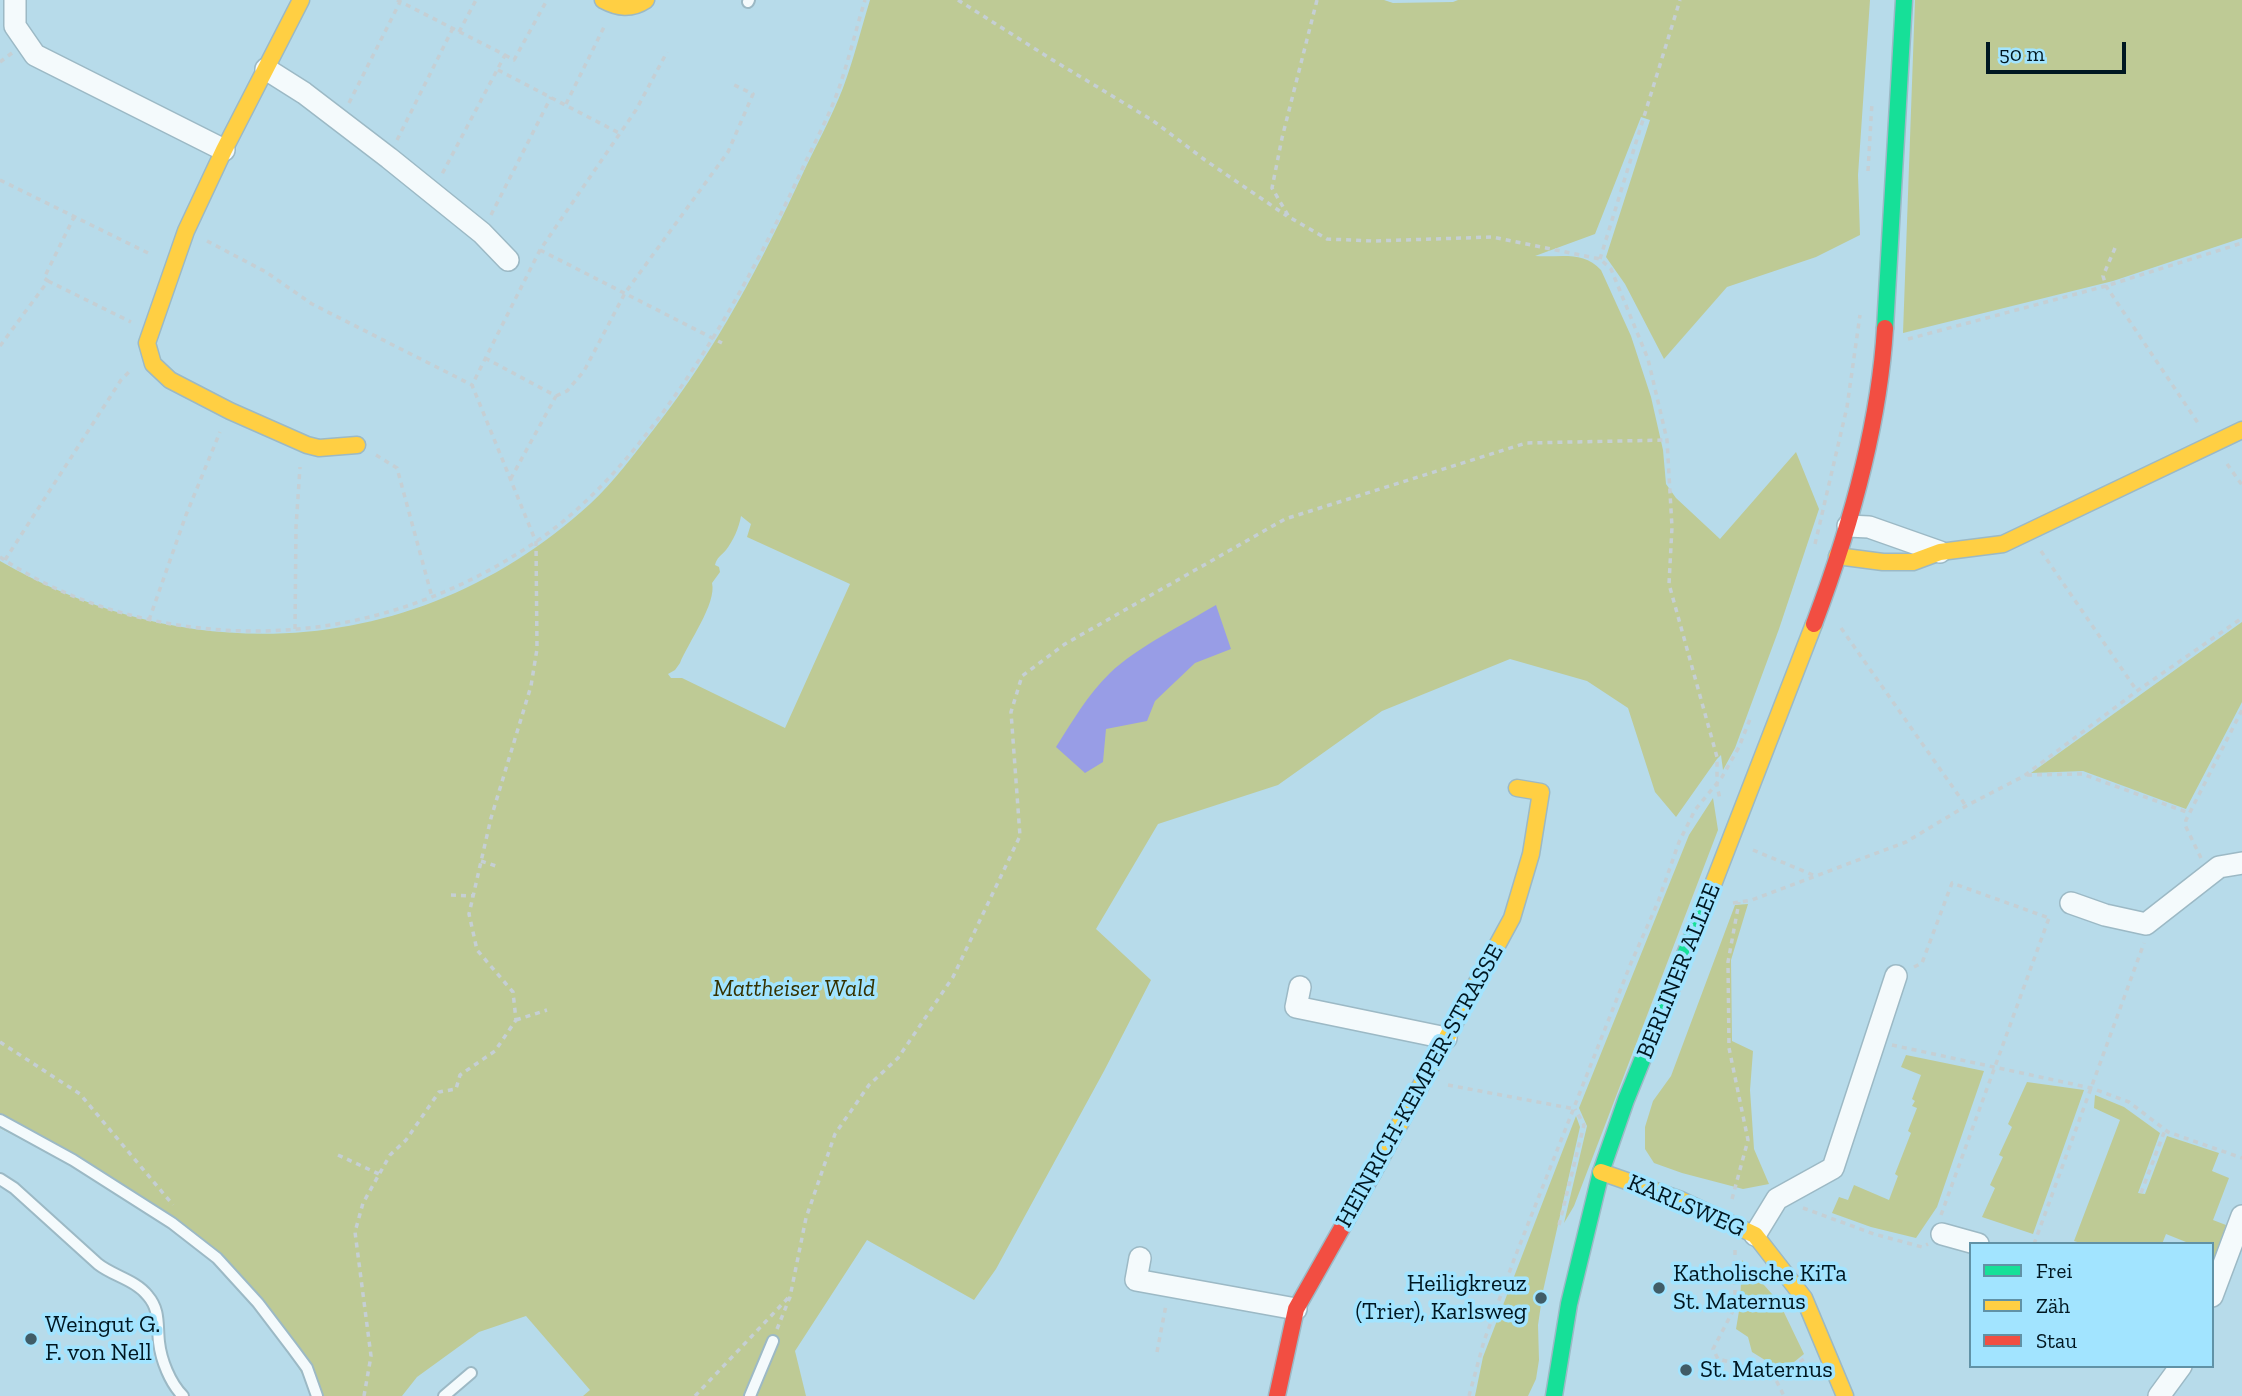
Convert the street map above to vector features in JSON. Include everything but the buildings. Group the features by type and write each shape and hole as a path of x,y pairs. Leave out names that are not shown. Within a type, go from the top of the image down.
{"street":[{"path":"15,0 15,26 35,55 224,150"},
{"path":"301,0 186,231 147,343 150,362 159,373 230,411 319,448 357,445"},
{"path":"603,0 623,8 640,5 646,0"},
{"name":"BERLINER ALLEE","path":"1554,1396 1569,1304 1601,1172 1626,1100 1737,823 1848,526 1875,408 1884,341 1904,0"},
{"path":"266,69 304,93 389,158 482,233 508,260"},
{"path":"1838,556 1883,562 1913,562 1940,552 2003,544 2242,430"},
{"path":"1848,526 1869,527 1940,552"},
{"name":"HEINRICH-KEMPER-STRASSE","path":"1277,1396 1296,1309 1425,1081 1513,918 1531,854 1541,792 1517,788"},
{"path":"2071,903 2105,915 2146,924 2219,867 2242,863"},
{"path":"1740,1228 1777,1199 1833,1168 1877,1042 1896,976"},
{"path":"1300,987 1296,1007 1447,1038"},
{"name":"KARLSWEG","path":"1601,1172 1681,1200 1740,1228 1804,1298 1845,1396"},
{"path":"2214,1291 2242,1216"},
{"path":"1934,1240 1969,1243"},
{"path":"1140,1258 1136,1280 1296,1309"},
{"path":"2169,1394 2180,1368"}],"lane":[{"path":"0,1119 73,1160 172,1223 217,1258 258,1303 307,1368 317,1396"},
{"path":"0,1179 14,1188 102,1267 147,1294 156,1310 159,1345 164,1362 177,1390 183,1396"},
{"path":"750,1396 773,1341"},
{"path":"444,1396 471,1373"}],"path":[{"path":"459,32 476,0"},
{"path":"351,99 399,1 514,60 547,0"},
{"path":"150,362 128,371 121,380 2,559 65,592 149,620 228,631 295,629 360,621 397,611 472,579 536,542 588,498 631,452 674,395 713,337 782,215 838,90 865,0"},
{"path":"958,0 1152,120 1205,160 1289,217 1327,239 1374,241 1492,237 1600,259 1611,269 1648,359 1667,440 1672,527 1669,584 1717,757 1717,786 1721,803 1737,823"},
{"path":"1289,217 1272,188 1317,0"},
{"path":"1600,259 1680,0"},
{"path":"566,104 607,21"},
{"path":"397,139 453,29"},
{"path":"472,385 540,250 636,110 667,52"},
{"path":"441,175 505,55"},
{"path":"499,70 619,133"},
{"path":"509,481 556,396 568,391 584,371 625,293 728,152 753,94 730,83"},
{"path":"1868,172 1873,89"},
{"path":"493,210 551,97"},
{"path":"0,180 173,265"},
{"path":"75,215 44,278 151,331"},
{"path":"186,231 266,272 312,304 472,385 536,542 537,649 531,686 491,818 469,914 477,950 513,992 516,1020"},
{"path":"1884,341 1914,338 2106,286 2242,243"},
{"path":"2115,247 2103,275 2106,286 2242,485"},
{"path":"540,250 722,343"},
{"path":"0,346 48,281"},
{"path":"1814,547 1847,407 1860,314"},
{"path":"393,352 396,346"},
{"path":"485,358 556,396"},
{"path":"149,620 186,515 230,411"},
{"path":"773,1341 790,1297 806,1218 835,1134 869,1086 898,1058 953,976 1020,836 1011,712 1022,676 1065,644 1284,519 1526,443 1667,440"},
{"path":"295,629 300,464 307,444"},
{"path":"386,460 397,468 432,597"},
{"path":"2029,533 2137,691"},
{"path":"1733,903 1752,900 1906,842 1966,806 2024,776 2137,691 2242,618"},
{"path":"1841,628 1966,806"},
{"path":"2209,874 2185,825 2242,710"},
{"path":"1469,1396 1484,1341 1501,1295 1631,963 1658,902 1679,842 1695,810 1717,786 1739,747 1753,711"},
{"path":"2024,776 2082,774 2189,813"},
{"path":"1753,850 1815,876"},
{"path":"481,861 499,867"},
{"path":"1777,1199 1874,1234 1934,1240 1941,1212 2051,916 1952,883 1922,963 1896,976"},
{"path":"452,895 474,896"},
{"path":"1739,902 1728,962 1729,1048 1748,1140 1735,1256 1735,1307 1713,1349 1718,1359 1772,1372 1789,1369 1801,1362"},
{"path":"2035,1242 2144,944 2146,924"},
{"path":"364,1396 371,1356 355,1232 363,1203 390,1155 406,1140 439,1092 456,1089 460,1075 495,1051 516,1020 547,1010"},
{"path":"0,1042 80,1094 174,1207"},
{"path":"1877,1042 2091,1088 2129,1102 2165,1130 2242,1158"},
{"path":"1425,1081 1576,1109"},
{"path":"1559,1225 1584,1125 1576,1109"},
{"path":"2141,1194 2165,1130"},
{"path":"338,1155 379,1174"},
{"path":"1157,1352 1170,1286"},
{"path":"695,1396 790,1297"},
{"path":"1772,1372 1784,1396"}],"green space":[{"name":"Mattheiser Wald","path":"870,0 1384,0 1393,3 1458,0 1870,0 1858,175 1860,235 1816,257 1727,287 1664,359 1625,284 1606,257 1650,120 1641,117 1595,234 1535,256 1579,257 1601,270 1631,336 1651,397 1663,450 1666,484 1676,498 1720,539 1796,452 1819,509 1735,748 1723,770 1721,755 1717,759 1676,817 1655,792 1628,708 1587,681 1510,659 1382,711 1278,785 1158,824 1096,929 1151,980 996,1269 974,1300 867,1240 795,1351 806,1396 583,1396 590,1390 526,1316 479,1332 417,1377 402,1396 313,1396 271,1326 243,1291 216,1264 140,1207 0,1128 0,561 74,597 151,621 228,633 305,632 381,619 455,593 525,555 590,504 607,487 677,399 718,337 772,239 834,109 847,77","holes":["741,516 751,524 747,537 850,584 785,728 682,678 671,678 668,674 680,663 706,612 712,583 720,572 716,562 733,538"]},
{"path":"1915,0 2242,0 2242,238 2113,281 1903,333"},
{"path":"2242,622 2242,702 2186,809 2083,771 2031,773"},
{"path":"1713,798 1718,830 1574,1206 1564,1223 1587,1126 1579,1108 1689,835"},
{"path":"1748,904 1731,960 1732,1041 1753,1051 1750,1090 1754,1149 1769,1184 1743,1189 1654,1163 1645,1149 1645,1127 1653,1101 1671,1076 1735,905"},
{"path":"1906,1055 1984,1071 1937,1207 1916,1238 1871,1227 1832,1213 1839,1197 1848,1200 1854,1185 1889,1200 1898,1176 1895,1174 1911,1133 1908,1131 1917,1108 1912,1106 1915,1101 1912,1099 1921,1075 1901,1067"},
{"path":"2027,1082 2084,1090 2033,1234 1982,1217 1995,1188 1990,1185 2003,1157 1999,1155 2012,1127 2008,1124"},
{"path":"2095,1095 2124,1107 2160,1133 2138,1193 2145,1194 2167,1136 2219,1153 2212,1171 2229,1178 2213,1220 2226,1225 2214,1259 2214,1242 2186,1242 2166,1234 2163,1242 2074,1241 2120,1120 2094,1108"},
{"path":"1576,1116 1580,1127 1543,1291 1538,1325 1539,1360 1536,1379 1528,1396 1475,1396 1483,1357"},
{"path":"1742,1260 1779,1302 1804,1354 1794,1362 1773,1365 1752,1352 1748,1337 1736,1329"}],"water":[{"path":"1216,605 1231,649 1195,663 1155,701 1147,721 1106,729 1103,762 1085,773 1056,747 1087,699 1110,673 1147,646"}],"traffic: fast":[{"path":"1885,328 1904,0"},
{"path":"1554,1396 1569,1304 1601,1172 1626,1100 1707,900"}],"traffic: slow":[{"path":"301,0 186,231 147,343 153,364 170,380 230,411 307,445 319,448 357,445"},
{"path":"603,0 624,7 646,0"},
{"path":"1837,556 1883,562 1913,562 1940,552 2003,544 2242,430"},
{"path":"1707,900 1814,624"},
{"path":"1373,1173 1512,918 1531,854 1541,792 1517,788"},
{"path":"1601,1172 1681,1200 1755,1235 1804,1298 1845,1396"}],"traffic: jam":[{"path":"1814,624 1839,553 1860,479 1876,403 1885,328"},
{"path":"1277,1396 1296,1309 1373,1173"}],"place":[{"name":"Katholische KiTa St. Maternus","path":"1659,1288"},
{"name":"Heiligkreuz (Trier), Karlsweg","path":"1541,1298"},
{"name":"Weingut G. F. von Nell","path":"31,1339"},
{"name":"St. Maternus","path":"1686,1370"}]}
